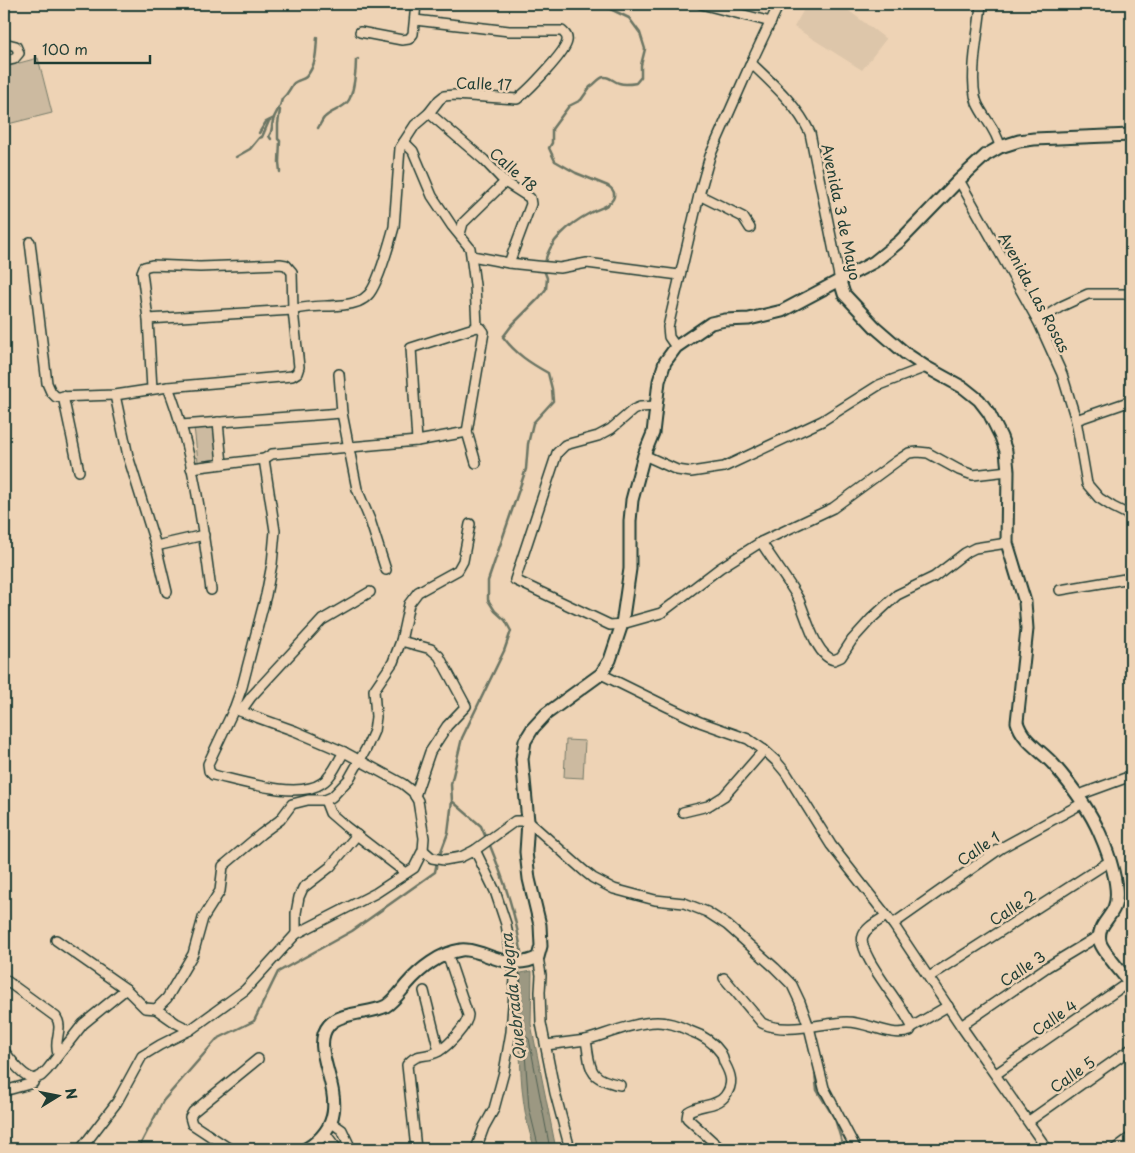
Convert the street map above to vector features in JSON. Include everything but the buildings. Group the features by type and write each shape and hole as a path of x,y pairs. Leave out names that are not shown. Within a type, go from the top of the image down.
{"main road":[{"path":"306,1149 325,1133 332,1123 334,1111 323,1039 326,1028 337,1019 376,1010 388,1005 415,974 447,953 472,950 525,961 541,946 540,925 529,879 526,852 528,821 522,759 525,741 533,728 546,714 601,674 610,660 622,624 630,569 632,500 644,455 653,433 659,382 665,362 676,346 711,323 748,319 782,310 874,262 900,241 986,155 1000,146 1034,139 1131,136"},
{"name":"Avenida 3 de Mayo","path":"840,281 844,294 875,327 905,353 964,388 979,400 989,413 1001,437 1006,451 1008,471 1007,543 1025,602 1026,629 1018,722 1020,732 1052,763 1081,799 1100,834 1110,860 1116,896 1114,908 1100,928 1100,935"},
{"path":"1100,935 1101,944 1130,984"}],"street":[{"path":"360,32 402,40 409,39 413,34 416,4"},
{"path":"700,4 771,22"},
{"path":"676,346 669,337 668,327 679,275 710,156 751,63 780,4"},
{"path":"981,4 973,87 984,117 998,137 1000,146"},
{"name":"Calle 17","path":"148,319 293,310 305,306 344,305 360,301 368,295 374,286 394,227 400,148 415,125 444,96 462,95 518,99 564,50 567,41 566,35 562,31 509,31 415,20"},
{"path":"4,43 16,46 19,53 14,59 4,61"},
{"name":"Avenida 3 de Mayo","path":"751,63 795,108 810,133 840,281"},
{"name":"Calle 18","path":"429,113 484,160 505,182 528,196 531,201 509,263"},
{"path":"404,142 413,151 432,196 452,226 470,248 477,327"},
{"name":"Avenida Las Rosas","path":"959,180 1038,322 1062,374 1076,420 1087,484 1099,498 1131,516"},
{"path":"460,234 462,223 505,182"},
{"path":"699,195 743,217 750,228"},
{"path":"30,242 47,382 51,392 56,397 115,394 168,387 292,376 297,373 299,367 293,310 292,272 289,268 284,264 200,267 152,265 144,267 142,272 148,319 152,389"},
{"path":"472,256 537,266 560,268 587,263 679,275"},
{"path":"1038,322 1062,306 1088,294 1131,294"},
{"path":"417,440 411,348 477,327 481,328 484,332 467,432 476,463"},
{"path":"644,455 678,470 691,472 724,467 822,421 879,385 926,367"},
{"path":"339,374 342,413 357,489 370,520 386,570"},
{"path":"168,387 182,425 204,536 211,590"},
{"path":"115,394 128,456 156,546 167,592"},
{"path":"63,396 79,470"},
{"path":"1076,420 1131,401"},
{"path":"656,406 640,406 611,429 598,436 565,445 557,453 514,580 610,625 622,624 661,613 720,568 761,542 834,508 909,454 918,452 928,453 973,476 1008,471"},
{"path":"182,425 342,413"},
{"path":"218,422 222,464"},
{"path":"191,468 264,459 272,454 349,448 467,432"},
{"path":"238,710 266,595 275,547 275,531 264,459"},
{"path":"56,940 126,989 145,1008 151,1010 156,1008 167,998 193,954 203,918 220,891 223,866 280,820 292,804 308,800 325,800 339,791 349,779 374,731 376,717 374,690 393,662 401,641 409,604 418,592 458,570 463,561 470,524"},
{"path":"156,546 204,536"},
{"path":"761,542 798,598 820,648 826,656 834,660 841,657 858,633 897,595 934,577 965,553 975,548 1007,543"},
{"path":"1060,590 1131,578"},
{"path":"344,752 326,780 321,784 302,789 273,788 213,775 209,770 208,764 238,710 322,620 370,592"},
{"path":"401,641 431,649 439,656 466,706 447,726 430,752 415,796"},
{"path":"601,674 676,711 748,739 764,750 786,773 831,845 893,924 1047,1149"},
{"path":"81,1149 118,1102 142,1056 190,1030 245,990 296,934 376,893 414,868 424,850 418,801 402,784 361,759 295,731 238,710"},
{"path":"683,812 708,806 724,796 764,750"},
{"name":"Calle 1","path":"893,924 1001,848 1081,799 1131,776"},
{"path":"325,800 330,812 406,873"},
{"path":"424,850 432,858 444,860 461,857 478,848 516,821 528,821 582,870 614,889 655,900 684,903 707,912 727,925 792,985 809,1027 824,1088 856,1149"},
{"path":"296,934 296,913 303,888 330,868 357,835"},
{"path":"478,848 506,924 525,961 541,975 541,1023 555,1093 570,1149"},
{"name":"Calle 2","path":"929,977 1110,860"},
{"path":"886,916 866,931 863,936 862,947 912,1027"},
{"name":"Calle 3","path":"961,1026 1047,967 1100,935"},
{"path":"416,1149 407,1065 412,1058 439,1051 449,1044 468,1020 447,953"},
{"path":"476,1149 484,1127 494,1109 504,1072 514,1000 525,961"},
{"path":"724,978 762,1023 769,1027 809,1027 858,1022 896,1033 910,1031 912,1027 948,1006"},
{"path":"4,979 58,1019 60,1028 56,1043 58,1054"},
{"name":"Calle 4","path":"996,1074 1130,984"},
{"path":"4,1091 33,1083 34,1079 41,1076 47,1070 83,1024 126,989"},
{"path":"424,992 439,1051"},
{"path":"156,1008 176,1023 190,1030"},
{"path":"546,1045 586,1040 658,1022 680,1026 696,1033 707,1040 721,1054 731,1073 732,1080 725,1096 716,1103 694,1107 688,1112 687,1118 721,1149"},
{"path":"586,1040 592,1072 596,1077 606,1082 620,1084"},
{"name":"Calle 5","path":"1029,1121 1131,1050"},
{"path":"4,1051 20,1071 34,1079"},
{"path":"230,1149 192,1124 190,1117 193,1112 258,1059"},
{"path":"332,1123 342,1130 351,1149"},
{"path":"325,1133 337,1149"},
{"path":"1115,1149 1131,1137"}],"shaded area":[{"path":"807,4 840,4 886,39 862,70 794,27"},
{"path":"38,58 52,113 4,125 4,67"},
{"path":"215,425 219,459 198,462 194,427"},
{"path":"566,740 585,741 583,778 564,777"}],"water":[{"name":"Quebrada Negra","path":"532,971 531,1024 556,1149 535,1149 523,1100 519,1031 520,983 521,973"}],"waterway":[{"path":"545,264 550,248 561,234 583,217 609,204 614,195 613,190 608,186 576,173 555,161 549,148 552,143 552,129 569,106 581,100 590,87 600,79 606,77 623,84 628,84 636,83 641,77 641,65 645,49 640,33 629,18 600,4"},
{"path":"271,139 269,136 273,121 282,99 293,84 306,77 310,72 315,57 317,37"},
{"path":"318,128 327,115 349,100 355,75 356,60 358,59"},
{"path":"280,110 278,124 280,172"},
{"path":"259,133 266,122 274,118"},
{"path":"236,157 250,149 262,137 269,121"},
{"path":"439,857 448,833 452,801 451,784 462,738 504,651 511,631 505,620 495,611 488,600 488,581 526,469 528,444 533,423 553,401 548,373 524,358 503,337 546,289 547,278 544,270"},
{"name":"Quebrada Negra","path":"452,801 481,826 486,838"},
{"name":"Quebrada Negra","path":"489,843 510,900 522,960"},
{"path":"138,1149 163,1101 217,1039 254,1021 278,972 352,931 435,872 437,862"},
{"path":"815,1074 817,1090 835,1119 844,1149"}]}
